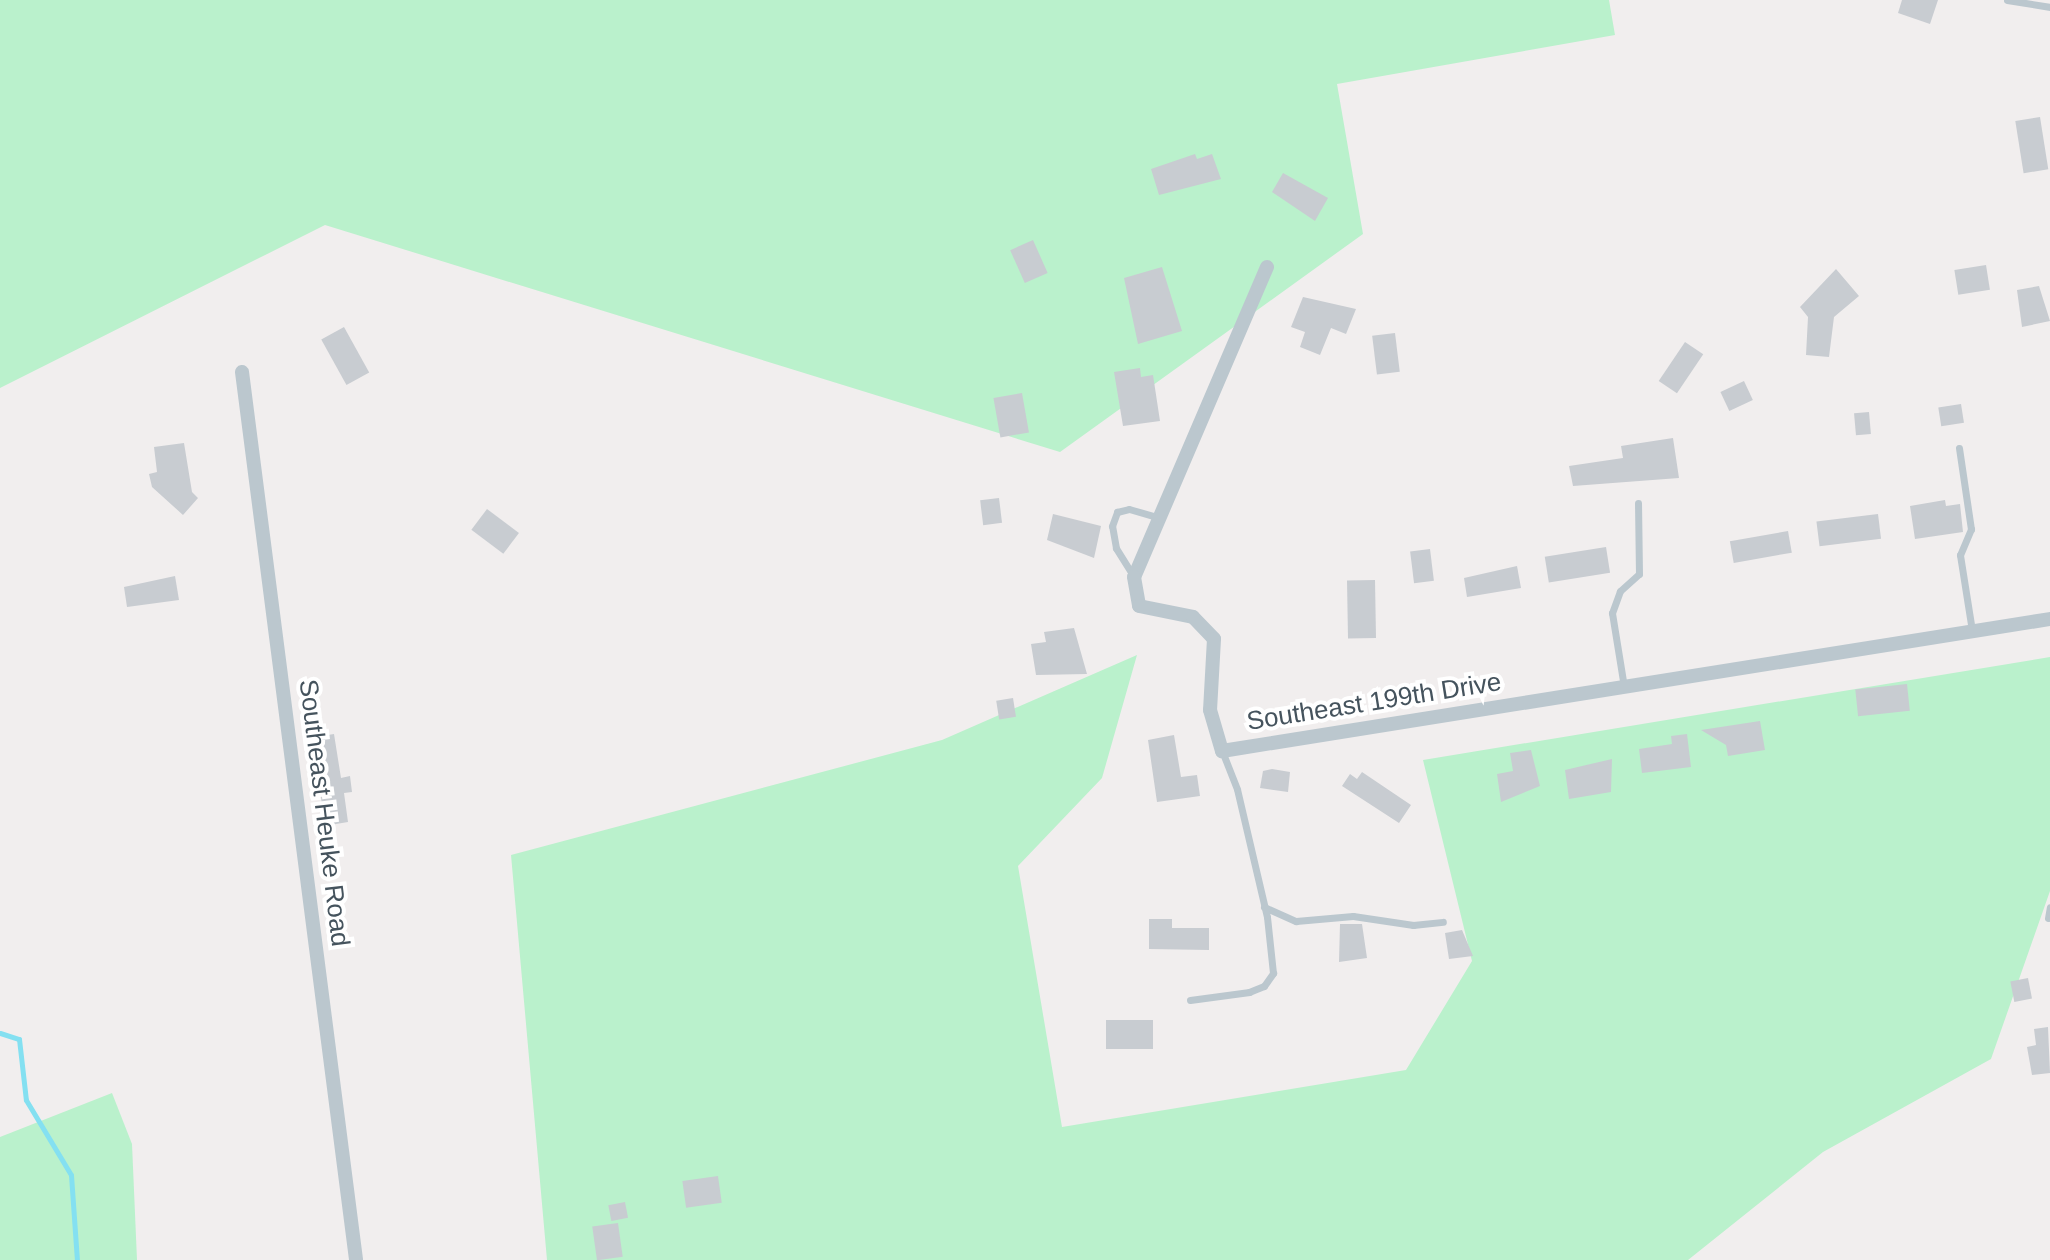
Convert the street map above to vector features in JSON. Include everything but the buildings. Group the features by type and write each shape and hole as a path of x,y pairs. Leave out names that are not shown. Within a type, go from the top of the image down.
{"street":[{"path":"1134,577 1267,267"},
{"name":"Southeast Heuke Road","path":"242,372 356,1260"},
{"name":"Southeast 199th Drive","path":"1134,577 1139,606 1193,617 1214,639 1210,710 1222,751 2050,619"}],"lane":[{"path":"2007,0 2050,7"},
{"path":"1959,448 1971,529 1960,555 1972,631"},
{"path":"1624,687 1612,613 1620,591 1639,574 1638,503"},
{"path":"1134,577 1116,548 1112,526 1117,512 1129,509 1160,518"},
{"path":"1190,1000 1264,986 1274,958 1237,789 1222,751"},
{"path":"1264,907 1296,921 1353,916 1413,925 1443,922"},
{"path":"2048,918 2050,907"}],"green space":[{"path":"0,0 1609,0 1615,35 1337,84 1363,234 1060,452 325,225 0,388"},
{"path":"1137,655 1102,778 1018,866 1062,1127 1406,1070 1472,961 1423,760 2050,657 2050,891 1991,1059 1823,1152 1688,1260 547,1260 511,855 942,740"},
{"path":"112,1093 132,1144 137,1260 0,1260 0,1137"}],"waterway":[{"path":"0,1033 19,1039 26,1100 71,1175 77,1260"}]}
